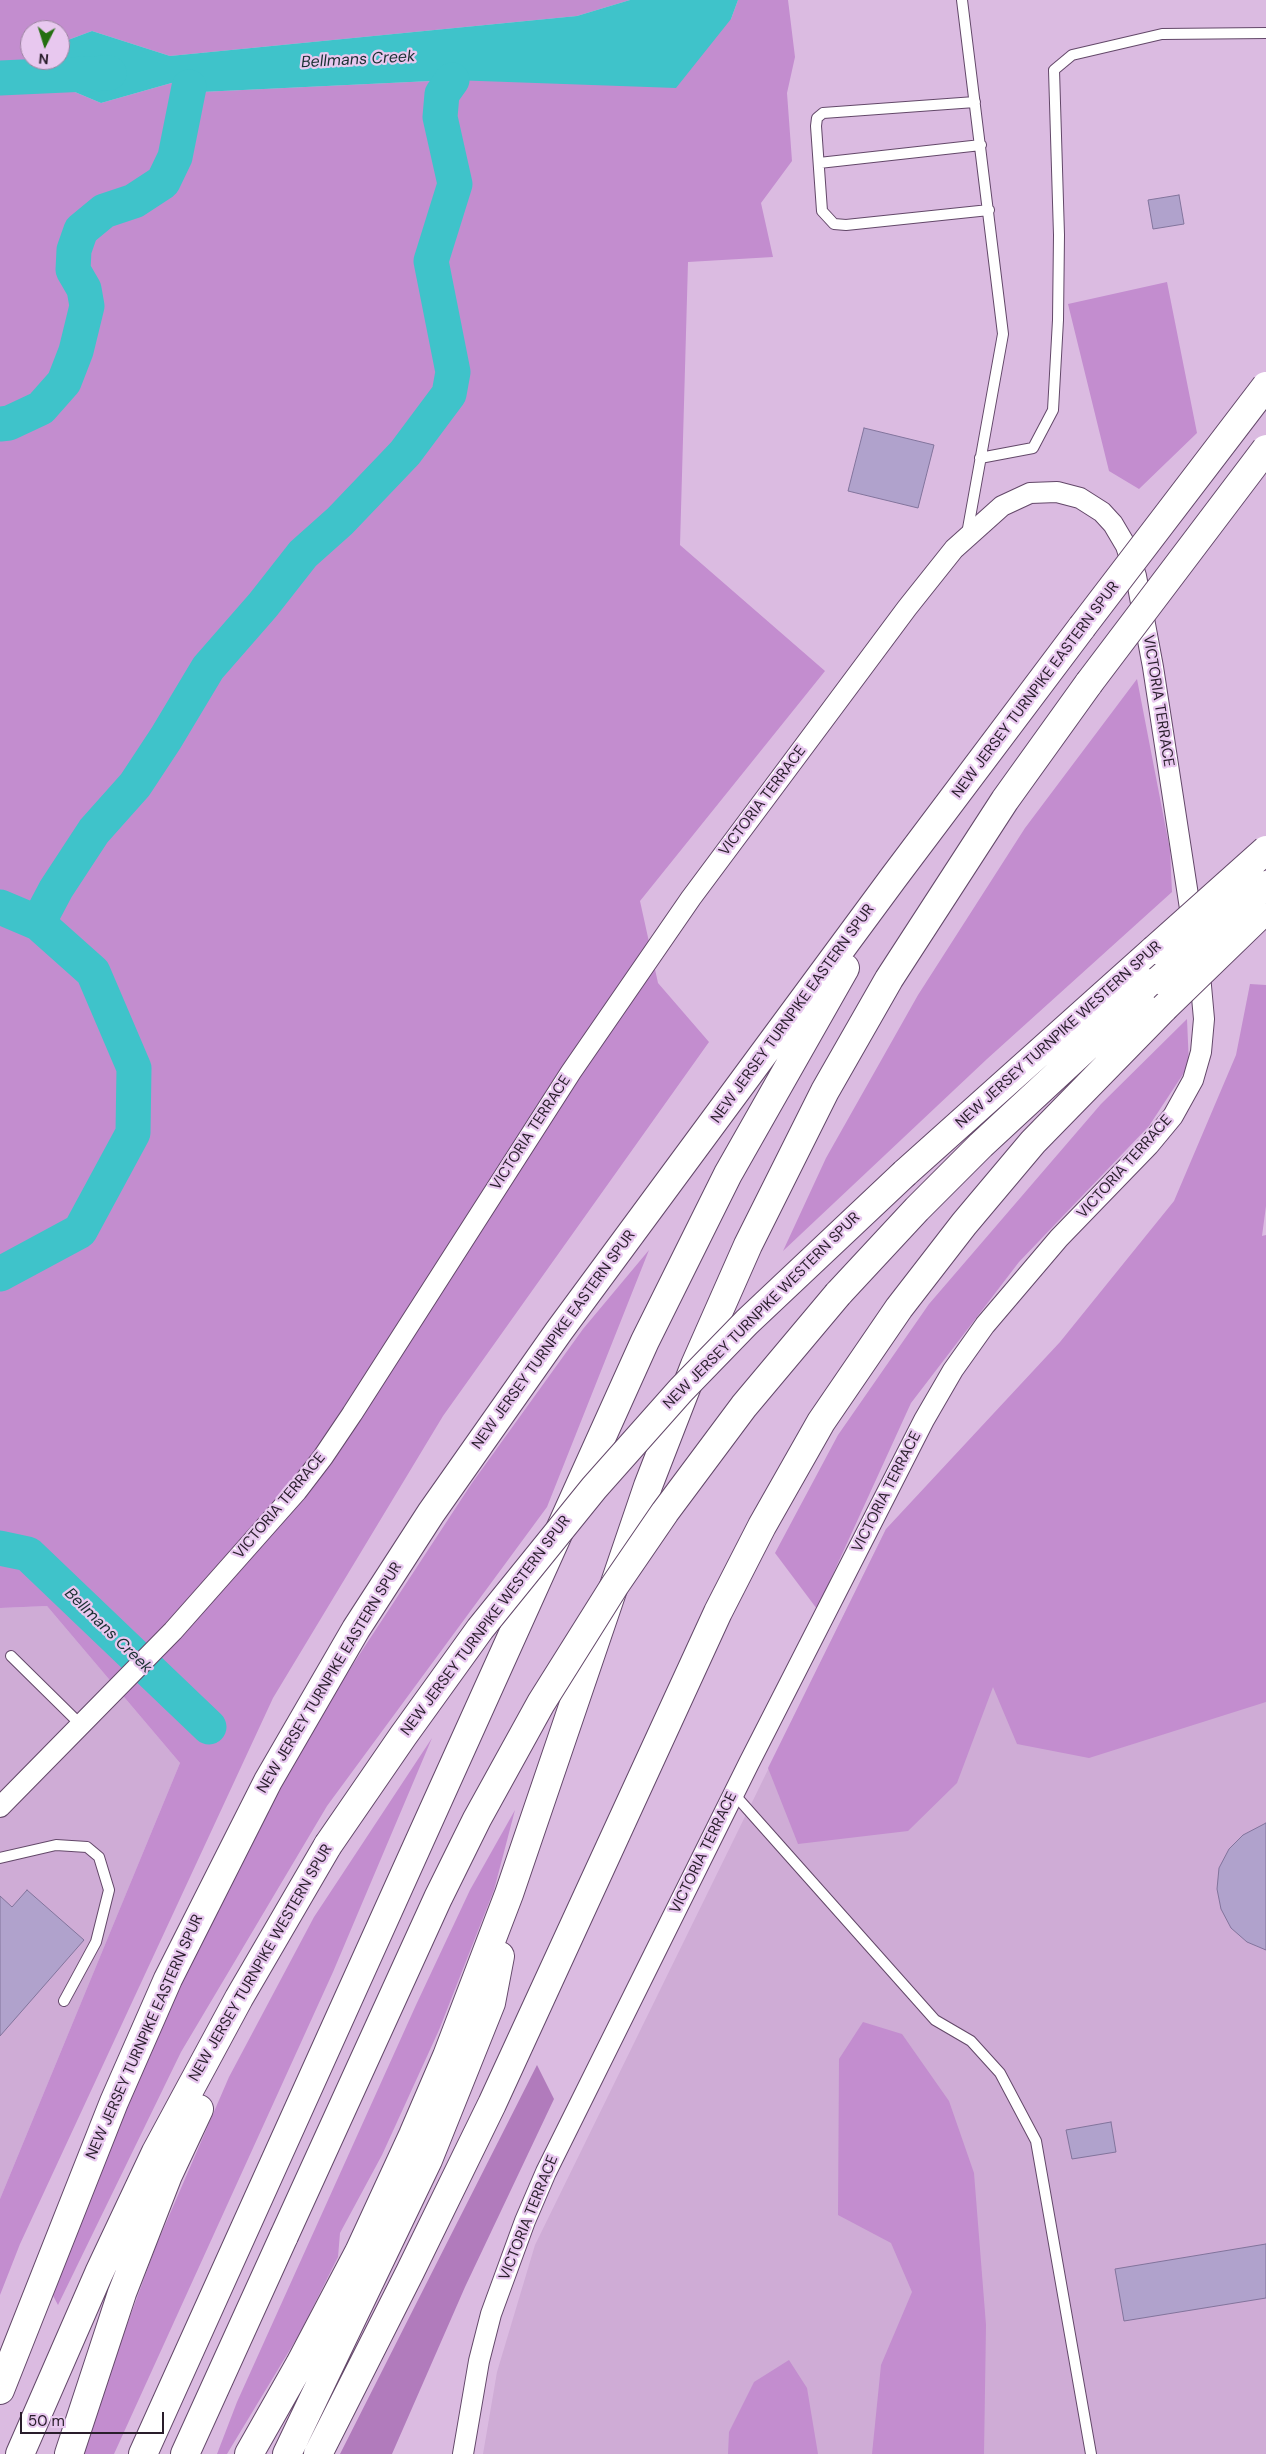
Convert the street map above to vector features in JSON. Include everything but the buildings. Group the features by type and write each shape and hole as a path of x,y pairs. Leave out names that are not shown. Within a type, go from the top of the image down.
{"highway":[{"name":"NEW JERSEY TURNPIKE EASTERN SPUR","path":"0,2390 104,2126 164,1988 248,1819 325,1681 406,1550 497,1418 894,877 1266,386"},
{"path":"249,2454 320,2326 377,2213 447,2056 516,1874 645,1493 698,1356 752,1237 826,1091 889,979 1005,800 1089,684 1266,449"},
{"name":"NEW JERSEY TURNPIKE WESTERN SPUR","path":"20,2454 92,2289 156,2152 239,1998 328,1846 402,1736 475,1636 594,1488 681,1390 747,1322 905,1173 1266,850"},
{"path":"143,2454 589,1462 660,1310 736,1158 827,1001 894,877"},
{"name":"NEW JERSEY TURNPIKE WESTERN SPUR","path":"185,2454 438,1898 477,1819 546,1696 615,1585 690,1478 744,1406 838,1294 899,1228 975,1152 1159,980 1266,885"},
{"path":"318,2454 492,2104 722,1604 826,1414 899,1308 964,1224 1033,1142 1164,1008 1266,909"},
{"path":"287,2454 412,2196 458,2088 491,2003 516,1874"},
{"path":"69,2454 122,2293 168,2175 219,2068 239,1998"}],"street":[{"name":"VICTORIA TERRACE","path":"0,1807 174,1631 297,1490 323,1457 624,993 690,898 901,616 954,550 1002,506 1030,493 1058,492 1080,498 1102,512 1113,524 1126,546 1136,576 1153,667 1201,980 1204,1018 1202,1052 1193,1080 1173,1116 1149,1145 1017,1284 984,1325 954,1370 894,1476 546,2172 524,2221 494,2306 479,2361 463,2454"}],"lane":[{"path":"960,1 989,210 1003,334 966,538"},
{"path":"980,458 1034,448 1053,410 1058,320 1059,244 1054,70 1072,55 1162,34 1266,33"},
{"path":"975,102 822,113 817,118 816,126 822,211 834,224 846,225 989,210"},
{"path":"819,163 980,145"},
{"path":"11,1656 81,1725"},
{"path":"734,1794 934,2020 970,2041 1000,2073 1036,2141 1091,2454"},
{"path":"0,1858 56,1845 87,1847 99,1857 109,1890 96,1942 64,2001"}],"shaded area":[{"path":"0,0 630,0 577,16 170,56 92,31 70,39 70,20 20,20 20,70 60,70 63,87 101,103 175,82 201,92 452,80 731,19 738,0 788,0 795,57 787,93 792,161 761,203 773,257 688,262 680,545 825,671 640,901 658,983 709,1042 443,1416 273,1698 20,2244 0,2295 0,2199 180,1763 47,1606 0,1608"},
{"path":"1167,282 1197,433 1139,489 1109,471 1068,304"},
{"path":"1137,679 1170,850 1172,892 987,1059 783,1251 826,1158 918,995 1025,828"},
{"path":"1250,984 1266,985 1266,1206 1262,1236 1266,1235 1266,1702 1089,1758 1017,1744 993,1687 957,1783 908,1831 798,1844 768,1768 886,1529 1060,1342 1174,1201 1236,1055"},
{"path":"1187,1019 1189,1065 1149,1126 1019,1262 911,1403 817,1609 775,1553 838,1435 929,1304 1101,1104"},
{"path":"649,1250 547,1507 327,1806 181,2052 58,2305 50,2290 140,2040 302,1742 472,1483 583,1329"},
{"path":"1266,1485 1266,2454 483,2454 497,2372 535,2245 886,1529"},
{"path":"47,1606 180,1763 0,2199 0,1608"},
{"path":"432,1738 333,1972 114,2454 83,2454 96,2409 156,2246 229,2077 314,1917"},
{"path":"515,1810 494,1890 439,2030 382,2155 340,2233 338,2257 300,2333 227,2454 217,2454 237,2402 416,2005 470,1890"},
{"path":"863,2022 902,2034 949,2101 974,2173 986,2325 984,2454 872,2454 881,2365 912,2292 891,2243 838,2215 839,2059"},
{"path":"537,2065 554,2099 465,2287 392,2454 340,2454"},
{"path":"789,2360 807,2388 818,2454 728,2454 729,2432 754,2382"}],"water":[{"path":"630,0 738,0 731,19 676,88 452,80 201,92 175,82 101,103 63,87 60,70 70,70 70,39 92,31 170,56 577,16"}],"waterway":[{"name":"Bellmans Creek","path":"0,78 109,73"},
{"path":"38,923 56,889 94,831 135,785 208,668 263,605 303,554 340,521 405,453 449,394 453,372 431,261 455,184 440,117 442,94 452,80"},
{"path":"0,424 9,423 41,408 64,382 76,351 87,306 84,289 73,270 74,250 81,230 104,211 134,201 163,182 175,157 189,87"},
{"name":"Bellmans Creek","path":"0,907 38,923 93,972 134,1068 133,1133 80,1231 0,1274"},
{"name":"Bellmans Creek","path":"0,1548 28,1554 209,1727"}]}
